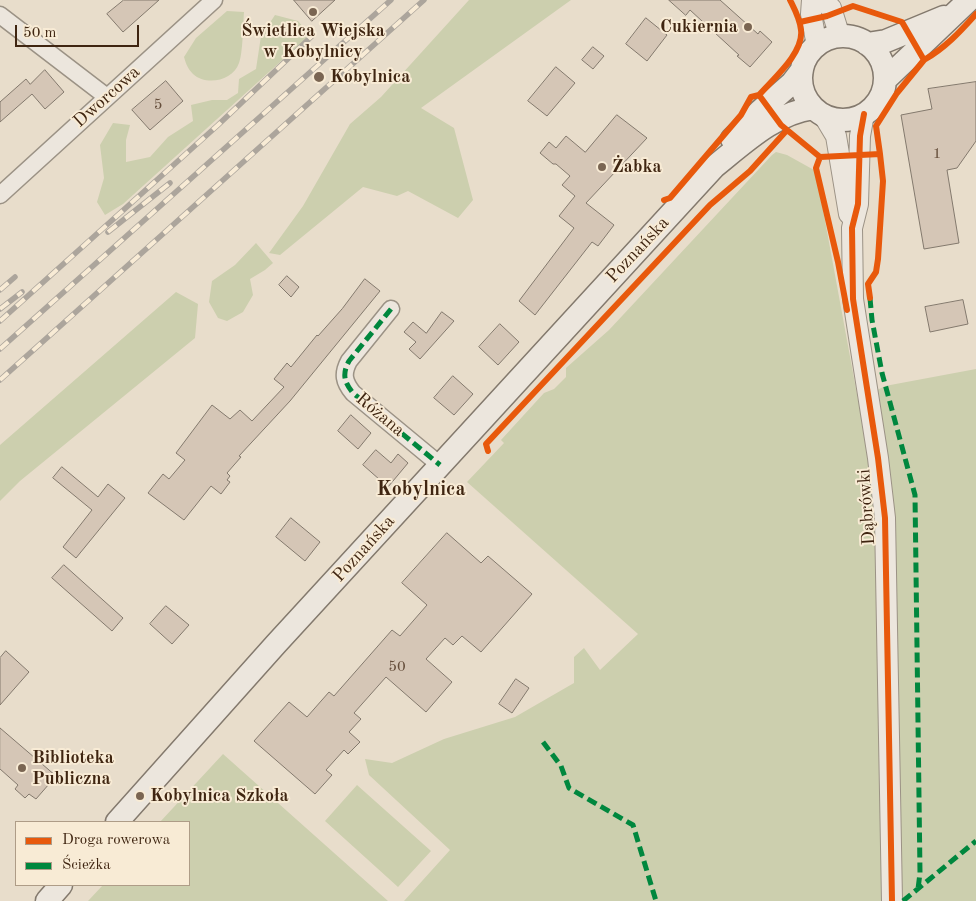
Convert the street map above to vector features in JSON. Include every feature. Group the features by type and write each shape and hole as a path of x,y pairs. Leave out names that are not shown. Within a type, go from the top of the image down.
{"main road":[{"path":"867,44 886,41 961,6"},
{"path":"886,78 924,44 961,6"},
{"path":"840,36 855,38 867,44 877,54 886,78 882,93 875,105 864,114 844,120 838,120 819,112 805,97 801,84 802,70 806,58 816,46 840,36"},
{"name":"Poznańska","path":"714,167 724,149 742,128 792,84 802,70"},
{"name":"Poznańska","path":"118,821 276,644 714,167 778,120 792,113 819,112"},
{"path":"46,901 60,886"}],"street":[{"name":"Dworcowa","path":"0,195 214,0"},
{"path":"812,0 811,14 816,46"},
{"path":"822,0 831,8 840,36"},
{"path":"0,15 107,97"},
{"name":"Dąbrówki","path":"819,112 836,136 852,228 854,309 878,458 885,518 892,901"},
{"name":"Dąbrówki","path":"852,228 858,204 860,136 864,114"},
{"name":"Różana","path":"391,309 349,361 345,369 344,378 353,393 440,465"}],"green space":[{"path":"469,0 571,0 421,108 454,128 473,200 458,218 408,191 397,196 363,187 280,255 269,253 303,206 350,124 381,97"},
{"path":"227,11 244,12 239,63 236,69 225,78 212,81 198,78 186,64 184,57 196,38"},
{"path":"275,15 298,21 310,35 123,204 105,215 97,202 104,178 100,145 113,123 130,125 126,140 126,162 150,157 168,137 193,121 191,105 212,100 227,100 238,93 239,79 256,69 261,36"},
{"path":"776,152 787,155 814,170 817,177 858,400 885,386 976,369 976,901 404,901 450,850 369,775 365,759 392,763 444,739 515,717 574,683 574,657 584,648 600,670 638,634 467,482 504,443 501,440 544,393 554,389 566,377 566,368 609,330"},
{"path":"256,243 273,263 250,279 253,295 243,312 227,321 218,318 209,302 212,281 235,265"},
{"path":"176,292 198,304 195,338 20,481 0,501 0,445"},
{"path":"223,754 388,901 88,901 102,886 190,886 190,821 161,821"},
{"path":"357,785 431,851 398,887 325,821"}],"building":[{"path":"124,0 159,0 123,32 107,14"},
{"name":"Świetlica Wiejska w Kobylnicy","path":"294,0 335,0 312,21"},
{"path":"669,0 720,0 758,34 760,31 772,42 750,67 690,10 686,15"},
{"path":"646,18 667,35 647,61 626,44"},
{"path":"593,47 604,56 593,69 582,60"},
{"path":"556,67 575,83 547,116 528,101"},
{"path":"45,70 64,92 45,109 32,94 0,122 0,102 26,79 30,84"},
{"path":"166,81 183,101 150,130 132,110"},
{"path":"976,82 976,141 957,168 947,170 959,243 924,249 901,115 932,109 928,89"},
{"path":"617,115 647,138 586,203 614,225 598,246 592,242 535,315 519,301 574,228 559,216 575,196 562,185 570,176 540,153 549,142 556,148 566,136 585,152"},
{"path":"287,276 299,287 291,297 279,285"},
{"path":"365,279 380,291 290,401 239,456 241,457 227,473 230,476 227,480 230,482 221,494 211,486 184,520 148,493 163,474 169,479 185,460 176,453 212,405 230,419 240,410 252,421 284,387 274,379 287,363 291,367 317,335 342,309"},
{"path":"963,300 968,324 930,332 925,307"},
{"path":"442,312 454,321 420,359 409,349 416,342 404,332 413,322 426,333"},
{"path":"500,324 519,342 498,365 479,347"},
{"path":"453,376 473,394 454,415 434,398"},
{"path":"351,415 371,433 358,449 338,431"},
{"path":"376,450 391,463 398,454 408,463 388,487 363,465"},
{"path":"62,467 98,497 108,484 125,498 76,558 63,547 92,510 53,478"},
{"path":"291,518 320,542 305,561 276,537"},
{"path":"447,533 481,563 488,556 532,594 481,652 462,636 453,645 445,638 426,659 452,682 426,712 386,677 354,713 361,719 349,732 360,742 348,754 344,750 326,770 332,775 315,794 254,741 289,702 307,717 329,692 334,696 392,630 400,636 427,605 402,583"},
{"path":"64,565 123,618 112,631 52,578"},
{"path":"166,606 189,625 172,644 150,624"},
{"path":"6,651 29,672 0,705 0,658"},
{"path":"516,679 529,688 512,713 499,704"},
{"path":"0,728 56,776 36,799 29,794 25,798 15,789 18,785 0,769"}],"railway":[{"path":"0,349 391,0"},
{"path":"0,380 424,0"},
{"path":"0,321 218,125 312,36"},
{"path":"108,232 170,183"},
{"path":"0,290 15,277"},
{"path":"0,309 22,292"}],"marked path":[{"path":"870,298 872,320 882,373 915,495 920,873 918,889"},
{"path":"391,309 349,361 345,370 345,378 353,393 440,465"},
{"path":"543,742 561,766 569,788 633,825 656,901"},
{"path":"903,901 976,841"}],"cycle path":[{"path":"790,0 800,22 801,39 793,56 759,95 781,125 820,157 880,154 876,126 897,93 924,60 902,22 853,6 827,16 800,22"},
{"path":"924,60 952,39 976,14"},
{"path":"664,200 670,198 741,115 751,97 759,95"},
{"path":"864,114 860,136 858,204 852,228 853,299 878,458 885,518 892,901"},
{"path":"488,451 486,444 710,205 750,171 787,130"},
{"path":"870,298 868,284 876,272 878,259 883,181 880,154"},
{"path":"820,157 816,168 847,310"}],"place":[{"name":"Świetlica Wiejska w Kobylnicy","path":"313,12"},
{"name":"Cukiernia","path":"748,27"},
{"name":"Kobylnica","path":"319,77"},
{"name":"Żabka","path":"602,167"},
{"name":"Biblioteka Publiczna","path":"22,768"},
{"name":"Kobylnica Szkoła","path":"140,796"}],"district":[{"name":"Kobylnica","path":"421,490"}]}
